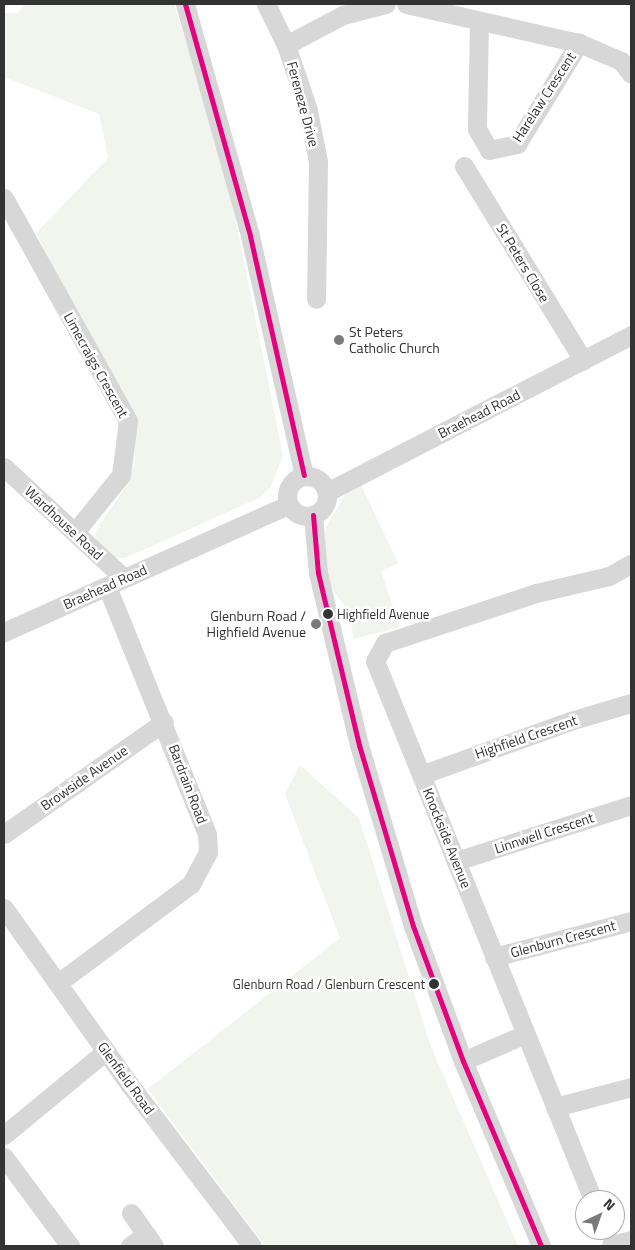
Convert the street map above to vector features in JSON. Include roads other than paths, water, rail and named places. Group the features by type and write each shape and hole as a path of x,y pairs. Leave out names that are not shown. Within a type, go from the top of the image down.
{"street":[{"path":"185,4 250,236 304,475"},
{"name":"Fereneze Drive","path":"266,4 286,45 308,110 318,162 316,299"},
{"path":"286,45 343,15 386,4"},
{"name":"Harelaw Crescent","path":"406,4 479,22 579,43 621,61 631,74"},
{"name":"Harelaw Crescent","path":"479,22 477,130 490,150 517,144 579,43"},
{"name":"St Peters Close","path":"464,166 583,360"},
{"name":"Limecraigs Crescent","path":"4,198 128,421 121,475 75,532"},
{"name":"Braehead Road","path":"327,492 631,335"},
{"name":"Wardhouse Road","path":"4,468 75,532 116,582"},
{"path":"304,475 319,480 327,492 325,504 313,515 296,513 288,505 287,488 296,478 304,475"},
{"name":"Braehead Road","path":"4,632 288,505"},
{"path":"313,515 318,573 359,745 413,926 463,1061 541,1246"},
{"name":"Knockside Avenue","path":"589,1190 375,661 385,643 536,593 609,576 631,564"},
{"name":"Bardrain Road","path":"58,983 191,884 200,871 208,852 207,834 164,722 116,582"},
{"name":"Highfield Crescent","path":"421,775 570,721 631,703"},
{"name":"Browside Avenue","path":"4,834 164,722"},
{"name":"Linnwell Crescent","path":"456,862 631,805"},
{"name":"Glenfield Road","path":"4,908 106,1052 252,1246"},
{"name":"Glenburn Crescent","path":"494,957 631,921"},
{"path":"463,1061 525,1034"},
{"path":"4,1135 106,1052"},
{"path":"555,1107 631,1088"},
{"path":"4,1157 70,1246"},
{"path":"130,1213 150,1240 130,1246"}],"place":[{"name":"St Peters Catholic Church","path":"339,340"},
{"name":"Highfield Avenue","path":"328,614"},
{"name":"Glenburn Road / Highfield Avenue","path":"316,624"},
{"name":"Glenburn Road / Glenburn Crescent","path":"434,984"}]}
